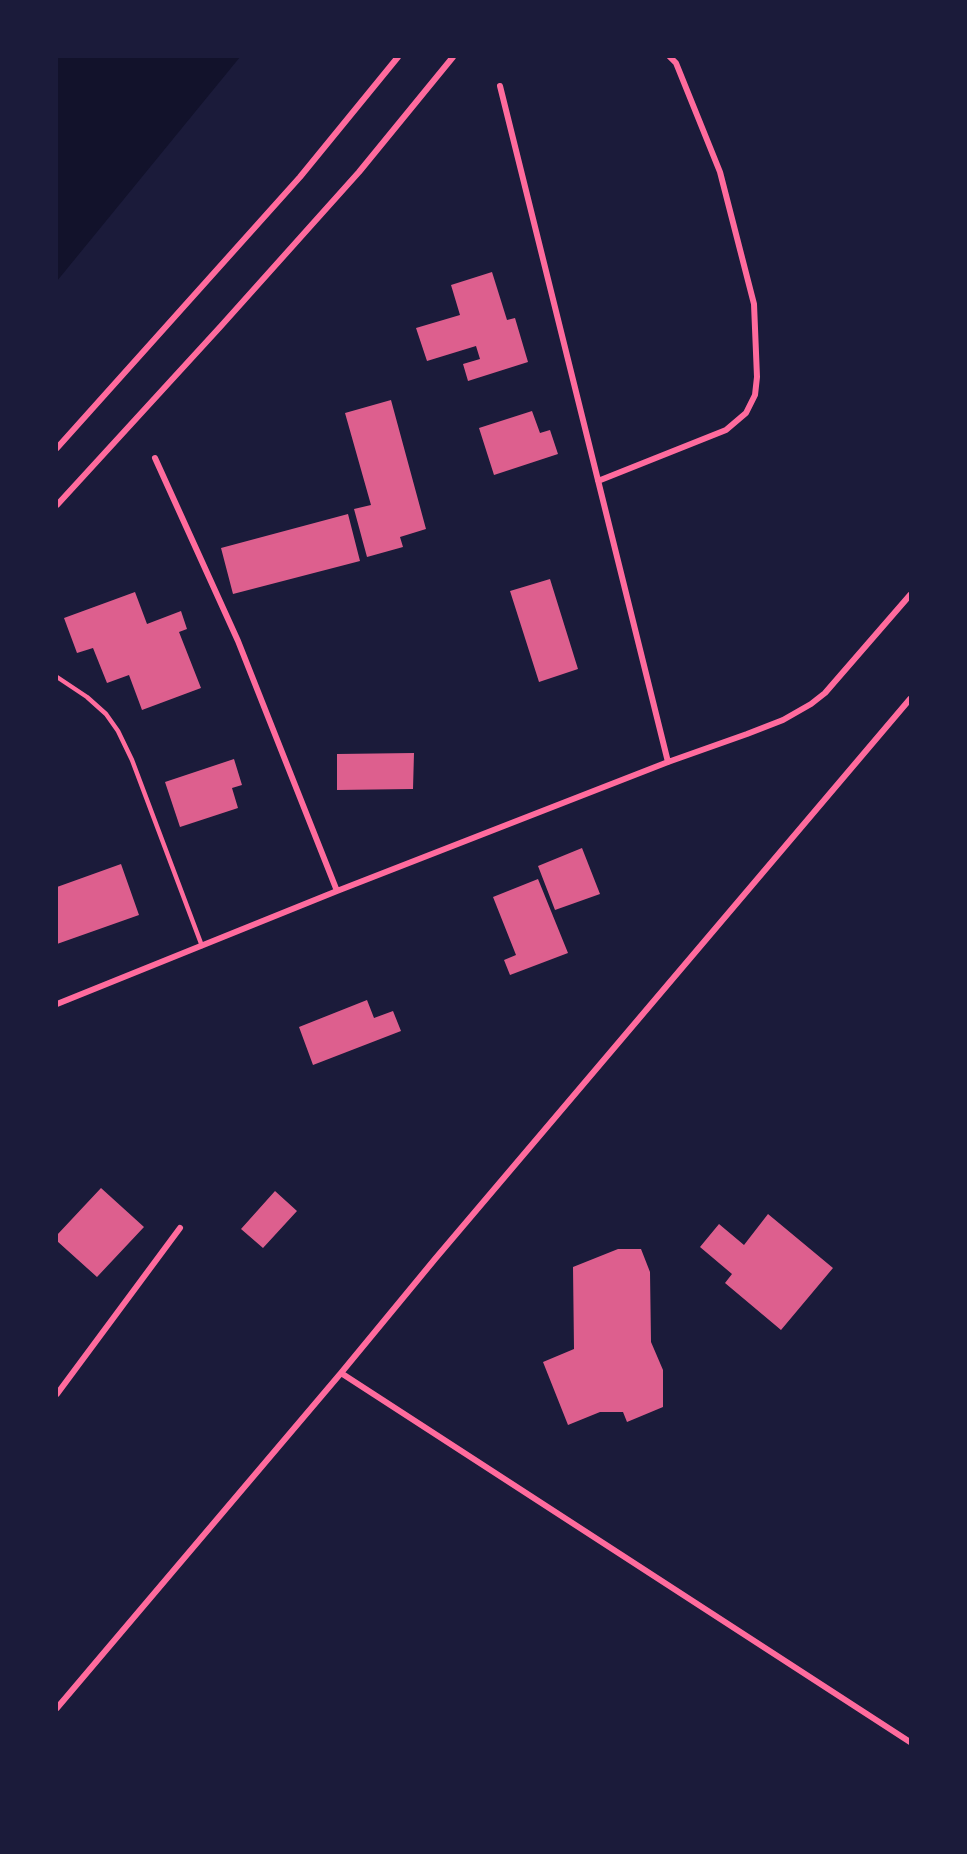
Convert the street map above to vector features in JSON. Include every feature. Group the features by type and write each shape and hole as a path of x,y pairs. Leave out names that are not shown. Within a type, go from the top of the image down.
{"street":[{"path":"57,448 300,177 398,57"},
{"path":"57,505 222,326 351,181 453,57"},
{"path":"598,481 726,430 746,413 755,395 757,377 754,304 720,172 676,63 670,57"},
{"path":"500,86 668,762"},
{"path":"155,458 238,640 338,891"},
{"path":"57,1004 338,891 668,762 783,720 825,693 910,595"},
{"path":"57,1708 910,699"},
{"path":"57,1394 180,1228"},
{"path":"341,1373 910,1742"}],"lane":[{"path":"57,677 87,697 106,714 118,731 132,760 202,946"}],"shaded area":[{"path":"57,57 240,57 57,281"}],"building":[{"path":"492,272 507,320 515,318 528,362 468,381 463,364 480,359 476,346 427,361 416,328 460,315 451,285"},
{"path":"391,400 426,529 400,537 403,547 367,557 354,509 371,505 345,413"},
{"path":"532,411 540,433 550,430 558,454 494,475 479,428"},
{"path":"348,514 360,561 233,594 221,548"},
{"path":"550,579 578,669 539,682 510,591"},
{"path":"135,592 147,624 181,611 187,629 179,632 201,688 142,710 129,675 107,683 93,648 77,653 64,618"},
{"path":"414,753 413,789 337,790 337,754"},
{"path":"234,759 242,785 232,788 238,808 180,827 165,782"},
{"path":"582,848 600,894 555,910 538,866"},
{"path":"121,864 139,915 57,944 57,887"},
{"path":"538,879 568,953 510,975 504,960 516,955 493,897"},
{"path":"367,1000 374,1018 393,1011 401,1031 313,1065 299,1027"},
{"path":"101,1188 144,1227 97,1277 57,1241 57,1235"},
{"path":"275,1191 297,1211 263,1248 241,1229"},
{"path":"768,1214 833,1268 781,1330 725,1283 732,1274 700,1247 719,1224 744,1245"},
{"path":"618,1249 641,1249 650,1272 651,1342 663,1370 663,1407 627,1422 623,1412 600,1412 568,1425 543,1362 574,1349 573,1267"}]}
